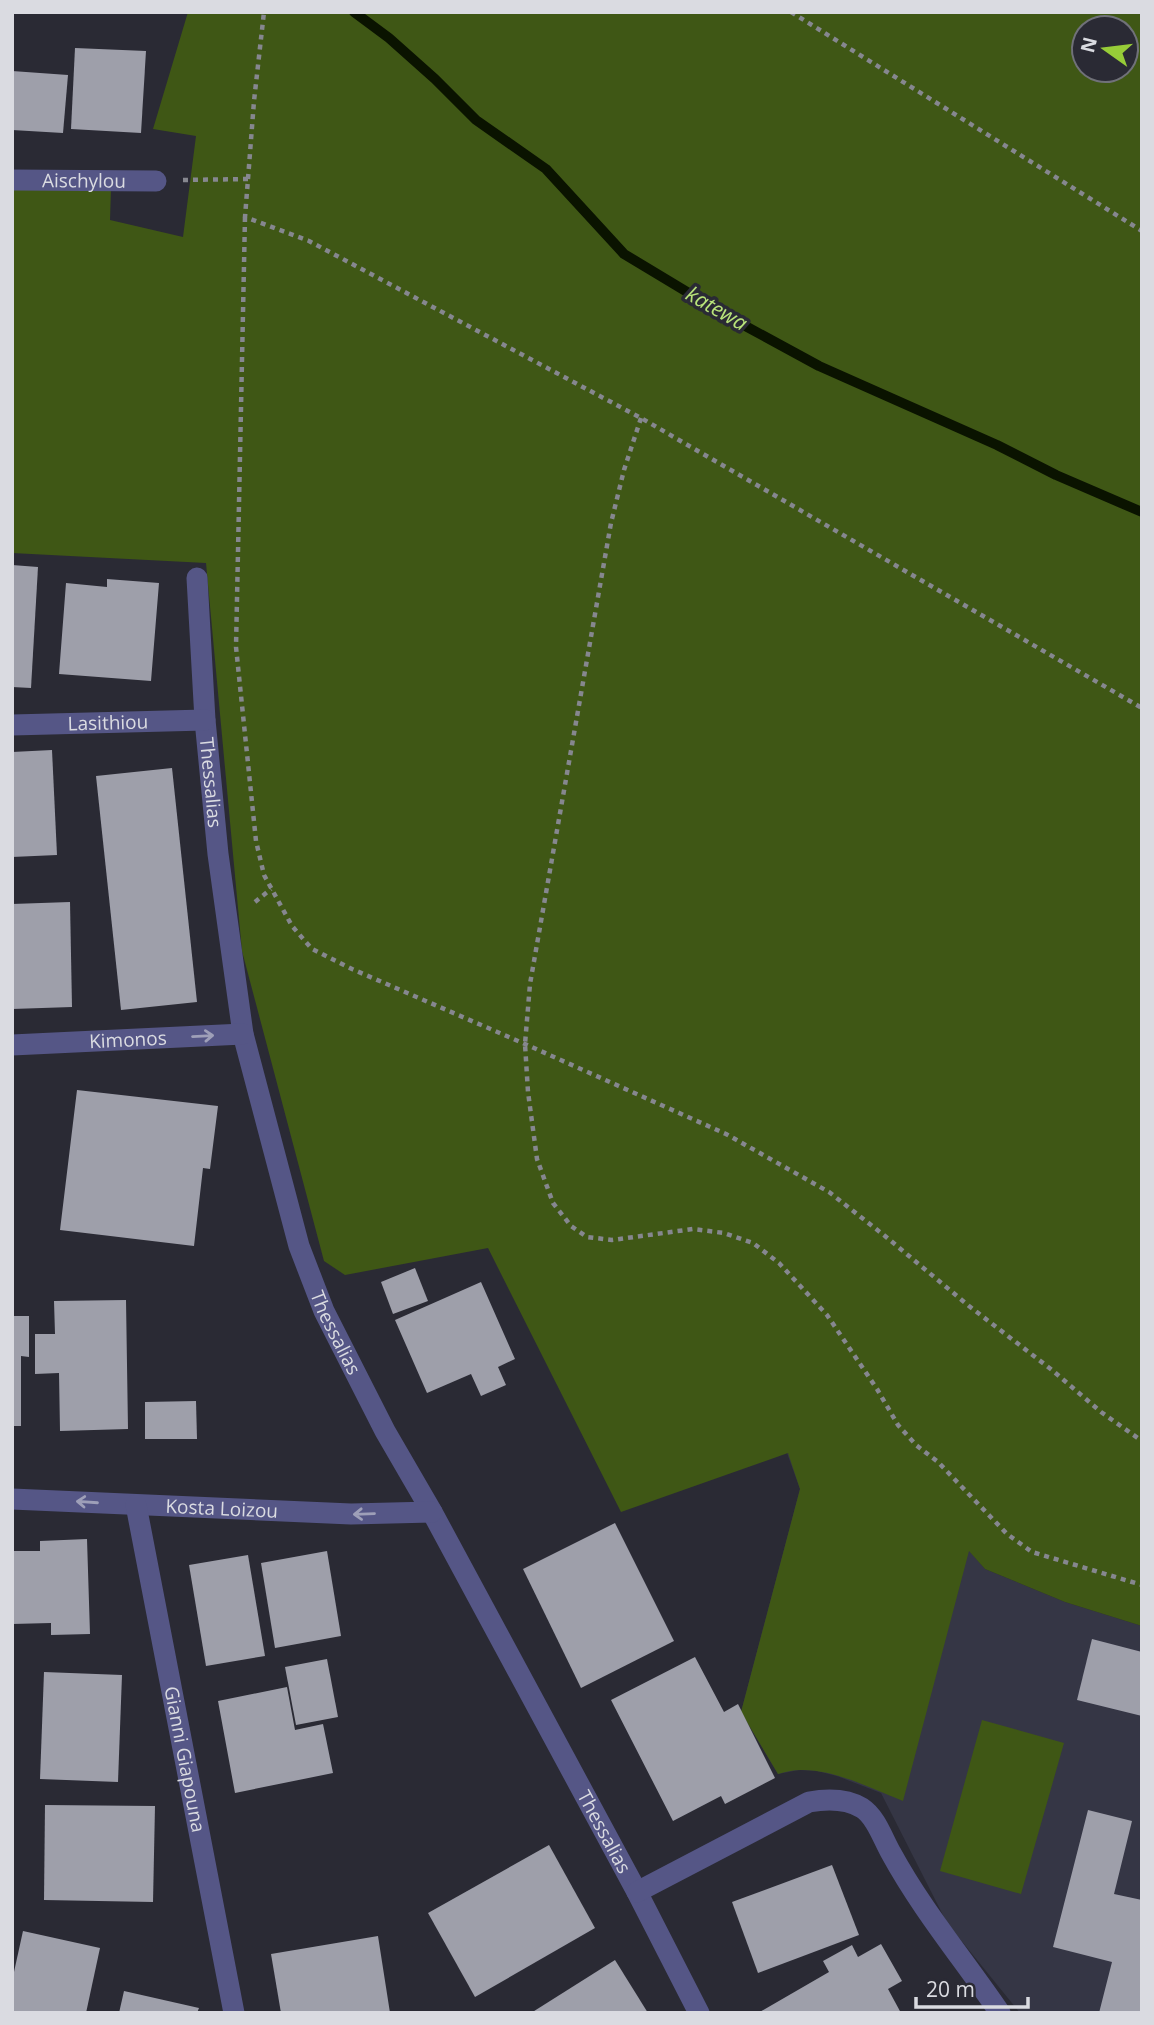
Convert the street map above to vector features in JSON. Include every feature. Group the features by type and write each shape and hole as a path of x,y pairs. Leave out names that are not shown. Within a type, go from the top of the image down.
{"street":[{"name":"Aischylou","path":"12,180 156,181"},
{"name":"Thessalias","path":"197,578 205,720 218,854 243,1034 293,1230 324,1311 386,1432 637,1892 699,2013"},
{"name":"Lasithiou","path":"12,725 205,720"},
{"name":"Kimonos","path":"12,1045 243,1034"},
{"name":"Kosta Loizou","path":"12,1499 351,1514 432,1512"},
{"name":"Gianni Giapouna","path":"136,1505 234,2013"},
{"path":"637,1892 809,1802 829,1800 853,1804 871,1817 898,1867 1000,2013"}],"path":[{"path":"264,12 245,217 236,647 256,841 264,875 292,926 312,949 352,970 726,1134 829,1192 1101,1412 1142,1441"},
{"path":"791,12 1142,231"},
{"path":"156,181 248,179"},
{"path":"245,217 309,241 641,418 1142,708"},
{"path":"641,418 611,523 530,984 525,1044 527,1092 537,1159 553,1203 571,1226 587,1237 612,1240 693,1229 724,1233 753,1242 779,1263 827,1315 898,1425 916,1445 938,1462 1007,1534 1032,1552 1142,1585"}],"shaded area":[{"path":"787,1453 962,1542 985,1569 1065,1602 1142,1626 1142,2013 1020,2013 947,1923 881,1793 817,1771 799,1770 778,1774 741,1712 800,1489"}],"green space":[{"path":"188,12 1142,12 1142,1626 1065,1602 985,1569 969,1551 903,1801 826,1773 801,1770 778,1774 741,1712 800,1489 788,1453 621,1512 488,1248 345,1275 324,1261 242,951 206,563 12,553 12,186 111,188 110,220 183,237 196,136 153,129"},
{"path":"982,1720 1064,1743 1021,1894 940,1871"}],"building":[{"path":"75,48 146,51 141,133 71,129"},
{"path":"12,71 68,75 63,133 12,130"},
{"path":"12,565 38,567 31,688 12,687"},
{"path":"107,579 159,583 151,681 59,674 66,583 107,587"},
{"path":"52,750 57,855 12,857 12,752"},
{"path":"172,768 197,1002 121,1010 96,776"},
{"path":"70,902 72,1007 12,1009 12,904"},
{"path":"77,1090 218,1106 210,1169 203,1168 194,1246 60,1230"},
{"path":"415,1268 428,1301 393,1314 381,1282"},
{"path":"481,1282 515,1359 498,1367 506,1385 481,1396 471,1374 427,1393 395,1320"},
{"path":"126,1300 128,1429 60,1431 59,1373 35,1374 35,1334 55,1334 54,1301"},
{"path":"12,1316 29,1316 29,1357 21,1356 21,1426 12,1426"},
{"path":"196,1401 197,1439 145,1439 145,1402"},
{"path":"615,1523 674,1641 581,1688 523,1569"},
{"path":"87,1539 90,1634 51,1635 51,1623 12,1624 12,1551 40,1551 40,1541"},
{"path":"327,1551 341,1636 275,1648 261,1563"},
{"path":"248,1555 265,1656 206,1666 189,1565"},
{"path":"1092,1639 1142,1652 1142,1716 1077,1700"},
{"path":"695,1657 724,1712 738,1704 775,1778 725,1804 721,1796 673,1821 611,1700"},
{"path":"327,1659 338,1717 296,1725 285,1667"},
{"path":"44,1672 122,1675 118,1782 40,1779"},
{"path":"287,1687 295,1730 323,1724 333,1773 235,1793 218,1701"},
{"path":"45,1805 155,1806 153,1902 44,1900"},
{"path":"1088,1810 1132,1821 1114,1894 1142,1900 1142,2013 1099,2013 1112,1962 1053,1947"},
{"path":"549,1845 595,1928 475,1997 428,1913"},
{"path":"832,1865 859,1935 758,1973 732,1902"},
{"path":"23,1931 100,1948 86,2013 12,2013 12,1981"},
{"path":"378,1936 390,2013 281,2013 271,1954"},
{"path":"881,1944 902,1981 888,1989 901,2013 758,2013 829,1972 823,1961 852,1945 858,1957"},
{"path":"615,1960 648,2013 531,2013"},
{"path":"124,1991 199,2008 197,2013 119,2013"}],"waterway":[{"name":"katewa","path":"354,12 389,38 476,120 546,169 624,254 727,316 819,366 1142,512"}]}
